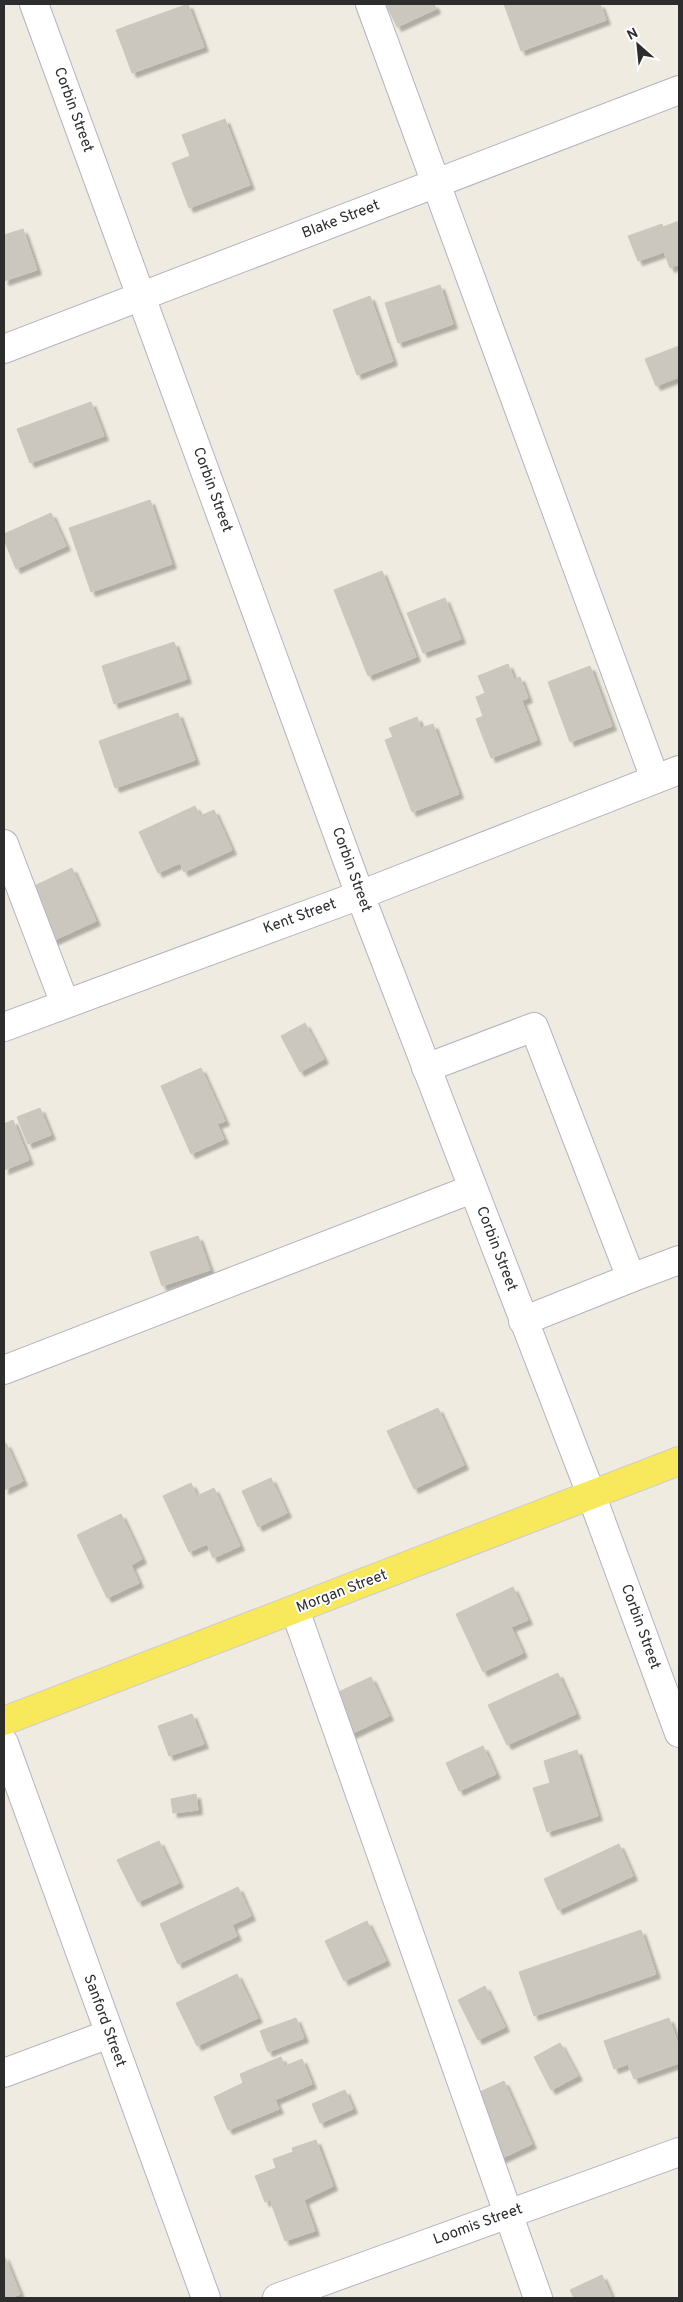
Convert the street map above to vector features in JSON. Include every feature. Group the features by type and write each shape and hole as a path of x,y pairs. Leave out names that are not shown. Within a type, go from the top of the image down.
{"main road":[{"name":"Morgan Street","path":"4,1721 679,1461"}],"street":[{"name":"Corbin Street","path":"34,4 360,895 590,1494 679,1733"},
{"path":"370,4 435,184 667,774"},
{"name":"Blake Street","path":"4,349 679,90"},
{"name":"Kent Street","path":"4,1027 360,895 667,774"},
{"path":"4,844 65,1004"},
{"path":"426,1068 534,1026 631,1278"},
{"path":"4,1370 472,1189"},
{"path":"523,1321 679,1260"},
{"path":"295,1610 538,2298"},
{"name":"Sanford Street","path":"4,1743 206,2298"},
{"path":"4,2073 109,2034"},
{"name":"Loomis Street","path":"277,2298 679,2152"}],"building":[{"path":"188,4 204,47 132,73 116,30"},
{"path":"386,4 434,4 436,9 397,27"},
{"path":"504,4 600,4 606,20 521,51"},
{"path":"225,119 250,185 189,208 172,163 190,156 182,135"},
{"path":"679,221 679,264 670,268 664,252 638,261 628,236 662,224 663,227"},
{"path":"23,229 37,270 4,281 4,235"},
{"path":"440,285 453,324 398,343 385,303"},
{"path":"370,296 393,361 357,375 333,310"},
{"path":"679,346 679,377 656,386 645,359"},
{"path":"91,402 104,436 30,463 17,429"},
{"path":"150,500 172,564 91,592 69,528"},
{"path":"51,513 66,546 16,569 4,540 4,534"},
{"path":"382,571 416,657 368,676 334,590"},
{"path":"445,598 461,639 423,653 407,613"},
{"path":"174,642 187,679 114,704 102,666"},
{"path":"508,664 514,679 520,677 528,698 483,716 476,697 485,693 478,676"},
{"path":"590,666 612,726 570,742 548,682"},
{"path":"522,701 537,740 491,758 476,719"},
{"path":"178,713 195,760 115,788 99,741"},
{"path":"417,717 421,728 433,724 459,794 412,812 385,740 393,737 389,728"},
{"path":"195,806 200,816 214,810 232,850 184,872 180,863 158,873 139,832"},
{"path":"72,868 96,921 50,942 26,890"},
{"path":"305,1023 324,1059 300,1072 281,1036"},
{"path":"201,1068 225,1121 217,1124 224,1139 191,1154 161,1086"},
{"path":"40,1108 51,1135 28,1144 17,1117"},
{"path":"13,1120 29,1160 4,1170 4,1124"},
{"path":"198,1236 210,1270 162,1286 150,1252"},
{"path":"438,1408 464,1465 414,1489 387,1431"},
{"path":"6,1443 23,1481 4,1490 4,1444"},
{"path":"271,1478 287,1513 258,1527 242,1491"},
{"path":"191,1483 197,1496 214,1488 240,1546 213,1558 207,1544 189,1552 163,1496"},
{"path":"121,1514 142,1559 131,1565 139,1583 107,1598 77,1535"},
{"path":"513,1587 528,1620 511,1627 523,1653 483,1672 456,1614"},
{"path":"558,1673 576,1714 507,1745 488,1705"},
{"path":"371,1677 389,1716 351,1734 332,1695"},
{"path":"192,1714 204,1744 169,1756 158,1726"},
{"path":"483,1746 496,1774 459,1791 446,1763"},
{"path":"577,1750 598,1816 547,1832 533,1788 550,1783 544,1761"},
{"path":"196,1794 198,1810 173,1813 171,1799"},
{"path":"159,1841 179,1883 138,1902 117,1860"},
{"path":"619,1844 633,1876 558,1910 544,1879"},
{"path":"238,1887 251,1916 232,1925 237,1936 178,1964 160,1924"},
{"path":"367,1921 386,1961 344,1981 325,1941"},
{"path":"641,1930 656,1974 534,2016 519,1972"},
{"path":"237,1974 258,2018 197,2046 176,2003"},
{"path":"485,1986 505,2027 478,2040 458,2000"},
{"path":"296,2018 304,2038 268,2052 260,2031"},
{"path":"669,2018 679,2047 679,2063 634,2079 628,2064 614,2069 604,2041"},
{"path":"560,2043 578,2076 551,2090 534,2057"},
{"path":"281,2057 285,2066 302,2059 312,2084 275,2100 279,2109 228,2130 214,2097 243,2083 240,2074"},
{"path":"504,2081 532,2144 500,2159 471,2096"},
{"path":"345,2090 353,2109 320,2123 312,2104"},
{"path":"316,2140 333,2186 304,2200 315,2231 285,2241 270,2200 265,2202 255,2176 276,2168 273,2159 293,2152 292,2148"},
{"path":"4,2255 20,2294 10,2298 4,2298"},
{"path":"602,2275 612,2298 574,2298 570,2290"}]}
